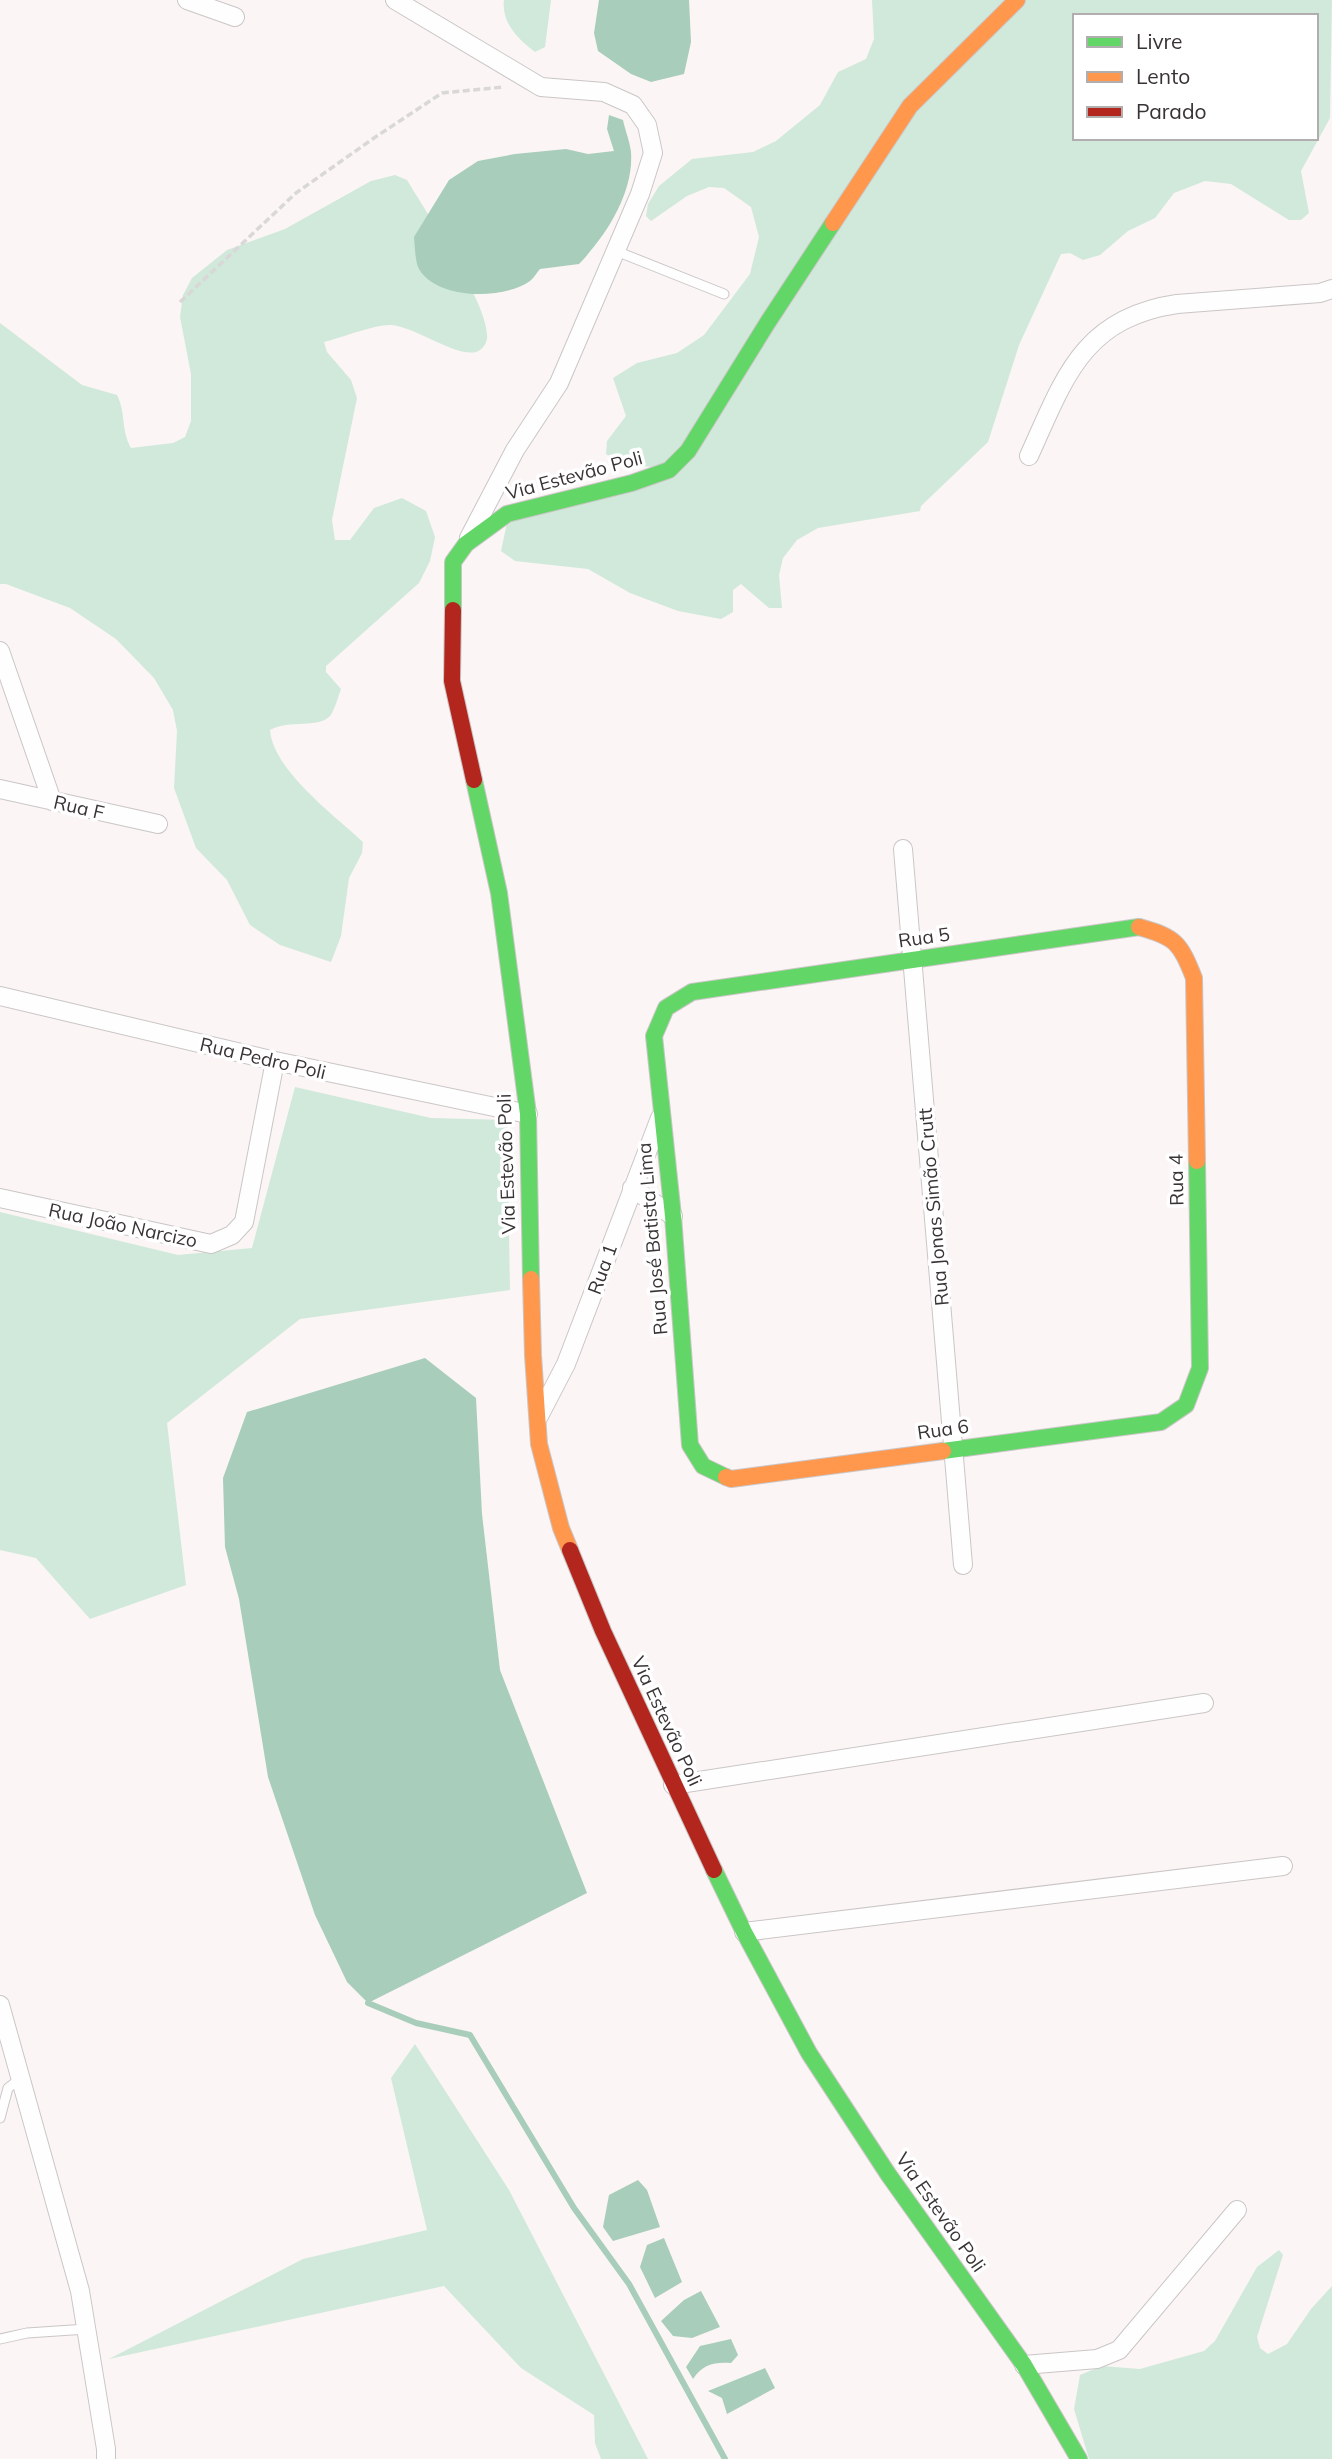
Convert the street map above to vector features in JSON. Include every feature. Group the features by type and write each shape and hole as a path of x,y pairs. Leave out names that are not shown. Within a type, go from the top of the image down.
{"main road":[{"name":"Via Estevão Poli","path":"1017,0 910,106 768,322 688,451 669,470 632,484 506,514 466,544 453,562 452,681 499,893 528,1114 533,1355 539,1444 562,1528 603,1631 673,1785 744,1932 809,2053 888,2174 1024,2365 1079,2459"},
{"name":"Rua 5","path":"666,1008 692,992 1139,927 1166,934 1184,953"},
{"name":"Rua 4","path":"1184,953 1194,978 1200,1368 1186,1405"},
{"name":"Rua José Batista Lima","path":"666,1008 654,1036 673,1216 691,1444 703,1466"},
{"name":"Rua 6","path":"703,1466 731,1479 1161,1422 1186,1405"}],"street":[{"path":"187,0 235,17"},
{"path":"403,5 541,87 604,92 633,106 647,125 653,153 640,194 559,383 514,450 466,544"},
{"path":"1029,456 1065,376 1075,362 1099,336 1128,318 1177,304 1320,293 1332,289"},
{"path":"0,651 52,801"},
{"name":"Rua F","path":"0,789 158,824"},
{"name":"Rua Jonas Simão Crutt","path":"903,849 963,1565"},
{"name":"Rua Pedro Poli","path":"0,996 275,1061 528,1114"},
{"name":"Rua João Narcizo","path":"0,1198 211,1244 232,1235 244,1222 275,1061"},
{"name":"Rua 1","path":"537,1419 566,1364 661,1115"},
{"path":"632,1188 673,1216"},
{"path":"673,1785 1204,1703"},
{"path":"744,1932 1283,1866"},
{"path":"0,2005 80,2291 106,2459"},
{"path":"1024,2365 1097,2359 1119,2350 1237,2210"}],"lane":[{"path":"616,251 724,295"},
{"path":"0,2118 8,2088 20,2078"},
{"path":"0,2339 27,2333 86,2329"}],"path":[{"path":"180,302 296,193 442,93 489,87 541,87"}],"shaded area":[{"path":"504,0 551,0 545,47 535,52 517,36 505,16"},
{"path":"599,0 689,0 691,42 684,74 651,82 631,74 598,51 594,33"},
{"path":"872,0 1332,0 1330,118 1318,140 1318,14 1073,14 1073,140 1318,140 1301,171 1309,213 1301,220 1289,220 1231,184 1205,181 1174,193 1155,218 1128,231 1100,255 1083,260 1070,253 1061,254 1019,345 988,442 921,506 920,511 818,528 797,540 783,558 779,575 782,608 769,608 741,584 733,590 733,612 721,619 678,611 630,593 588,569 515,561 501,551 507,523 661,467 623,466 606,454 607,441 626,416 613,378 637,363 677,353 704,335 750,274 759,237 751,207 724,188 709,187 687,196 651,221 646,216 648,204 659,186 692,159 753,152 776,141 820,105 838,72 866,59 874,39"},
{"path":"609,115 623,120 630,144 631,167 628,183 608,227 579,264 540,269 530,281 519,287 488,294 472,294 440,287 419,269 414,237 449,180 478,161 515,154 566,149 588,154 614,151 607,129"},
{"path":"395,175 407,180 467,280 484,320 487,338 481,349 467,352 401,327 384,325 324,342 327,352 351,380 357,398 332,520 335,540 350,540 374,508 402,498 426,511 435,537 430,561 419,583 326,666 326,672 341,689 330,716 318,722 286,725 270,730 282,761 293,776 363,842 362,853 349,878 341,936 331,962 280,945 250,925 227,880 196,848 174,788 177,731 173,710 154,678 116,639 70,608 0,584 0,323 82,385 117,395 131,448 173,443 185,437 191,421 191,374 180,317 183,295 192,278 227,250 285,229 371,181"},
{"path":"295,1087 431,1118 507,1120 510,1290 300,1319 167,1423 186,1585 90,1619 36,1558 0,1550 0,1212 178,1255 252,1248"},
{"path":"425,1358 476,1398 482,1514 500,1670 587,1893 368,2003 347,1982 315,1915 268,1777 239,1599 225,1547 223,1478 247,1412"},
{"path":"415,2044 509,2190 648,2459 601,2459 595,2443 594,2415 521,2368 444,2286 109,2359 303,2259 427,2230 391,2078"},
{"path":"638,2180 647,2190 660,2227 613,2241 603,2227 609,2195"},
{"path":"664,2238 682,2282 655,2298 640,2267 647,2245"},
{"path":"1279,2250 1283,2255 1257,2337 1260,2348 1268,2354 1287,2344 1311,2309 1332,2286 1332,2459 1089,2459 1074,2409 1080,2375 1102,2366 1140,2369 1204,2351 1215,2341 1257,2267"},
{"path":"701,2291 720,2327 692,2338 673,2336 661,2321 684,2300"},
{"path":"731,2339 738,2355 731,2363 709,2365 693,2379 686,2367 700,2346"},
{"path":"765,2368 775,2388 727,2414 722,2398 708,2391"}],"waterway":[{"path":"368,2003 416,2023 470,2035 574,2208 629,2284 725,2459"}],"traffic: fast":[{"path":"453,610 453,562 466,544 507,514 632,483 669,470 688,451 833,223"},
{"path":"474,780 499,893 528,1114 531,1279"},
{"path":"726,1477 703,1466 690,1445 673,1216 654,1036 666,1008 692,992 1139,927"},
{"path":"943,1451 1161,1422 1186,1405 1200,1368 1197,1161"},
{"path":"714,1870 809,2053 888,2174 1024,2365 1079,2459"}],"traffic: slow":[{"path":"833,223 910,106 1017,0"},
{"path":"1139,927 1161,934 1175,943 1185,957 1194,978 1197,1161"},
{"path":"531,1279 539,1444 561,1528 570,1550"},
{"path":"726,1477 731,1479 943,1451"}],"traffic: jam":[{"path":"453,610 452,681 474,780"},
{"path":"570,1550 603,1631 714,1870"}]}
